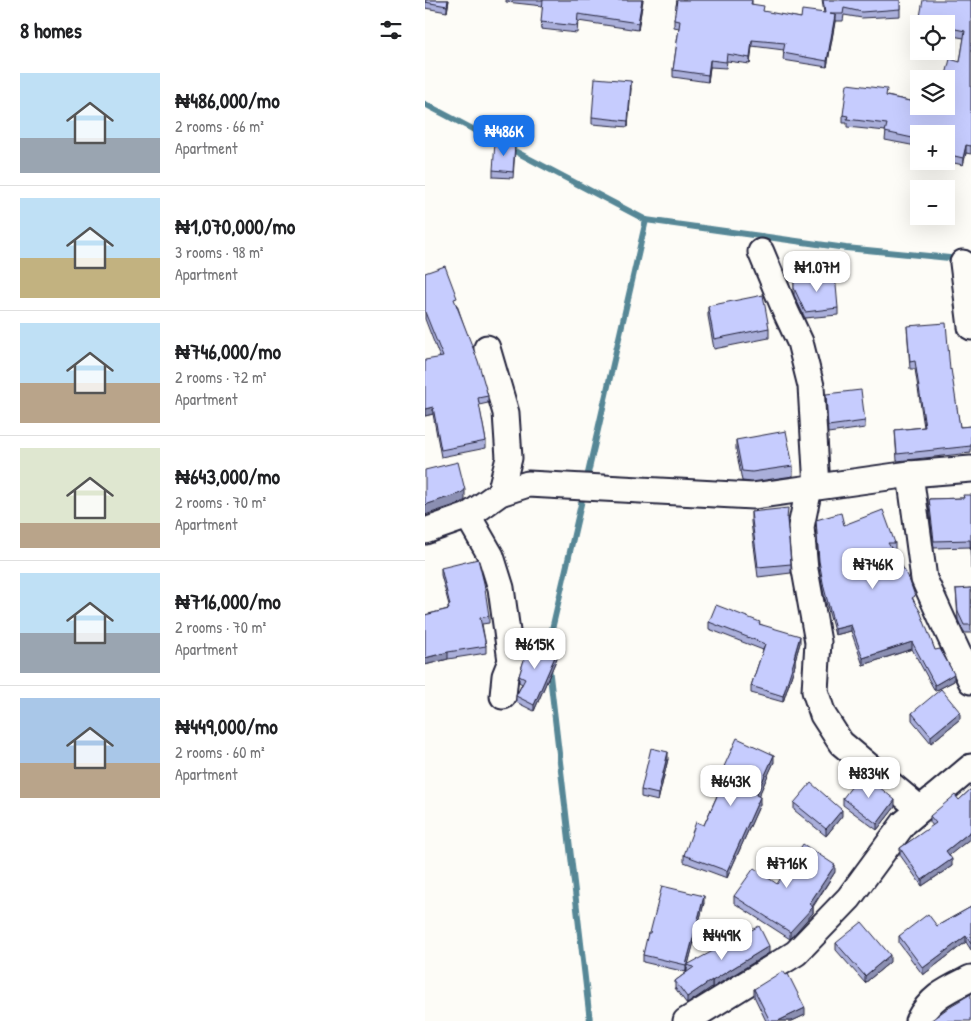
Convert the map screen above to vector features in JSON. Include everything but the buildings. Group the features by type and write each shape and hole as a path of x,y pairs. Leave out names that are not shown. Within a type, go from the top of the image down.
{"street":[{"path":"761,252 800,342 811,386 813,488 801,527 805,570 818,642 815,691 823,715 841,743 920,809"},
{"path":"963,263 971,327"},
{"path":"487,348 506,413 509,458 499,493"},
{"path":"425,531 468,516 499,493 528,484 753,496 910,474 971,469"},
{"path":"910,474 925,579 941,619 971,681"},
{"path":"468,516 491,556 501,588 511,661 505,676 503,696"},
{"path":"686,1021 796,953 849,898 904,823 971,767"},
{"path":"918,1021 925,1008 940,994 971,978"}],"waterway":[{"path":"425,104 646,220 846,248 960,259"},
{"path":"586,482 646,220"},
{"path":"547,655 584,491"},
{"path":"549,667 590,1021"}]}
